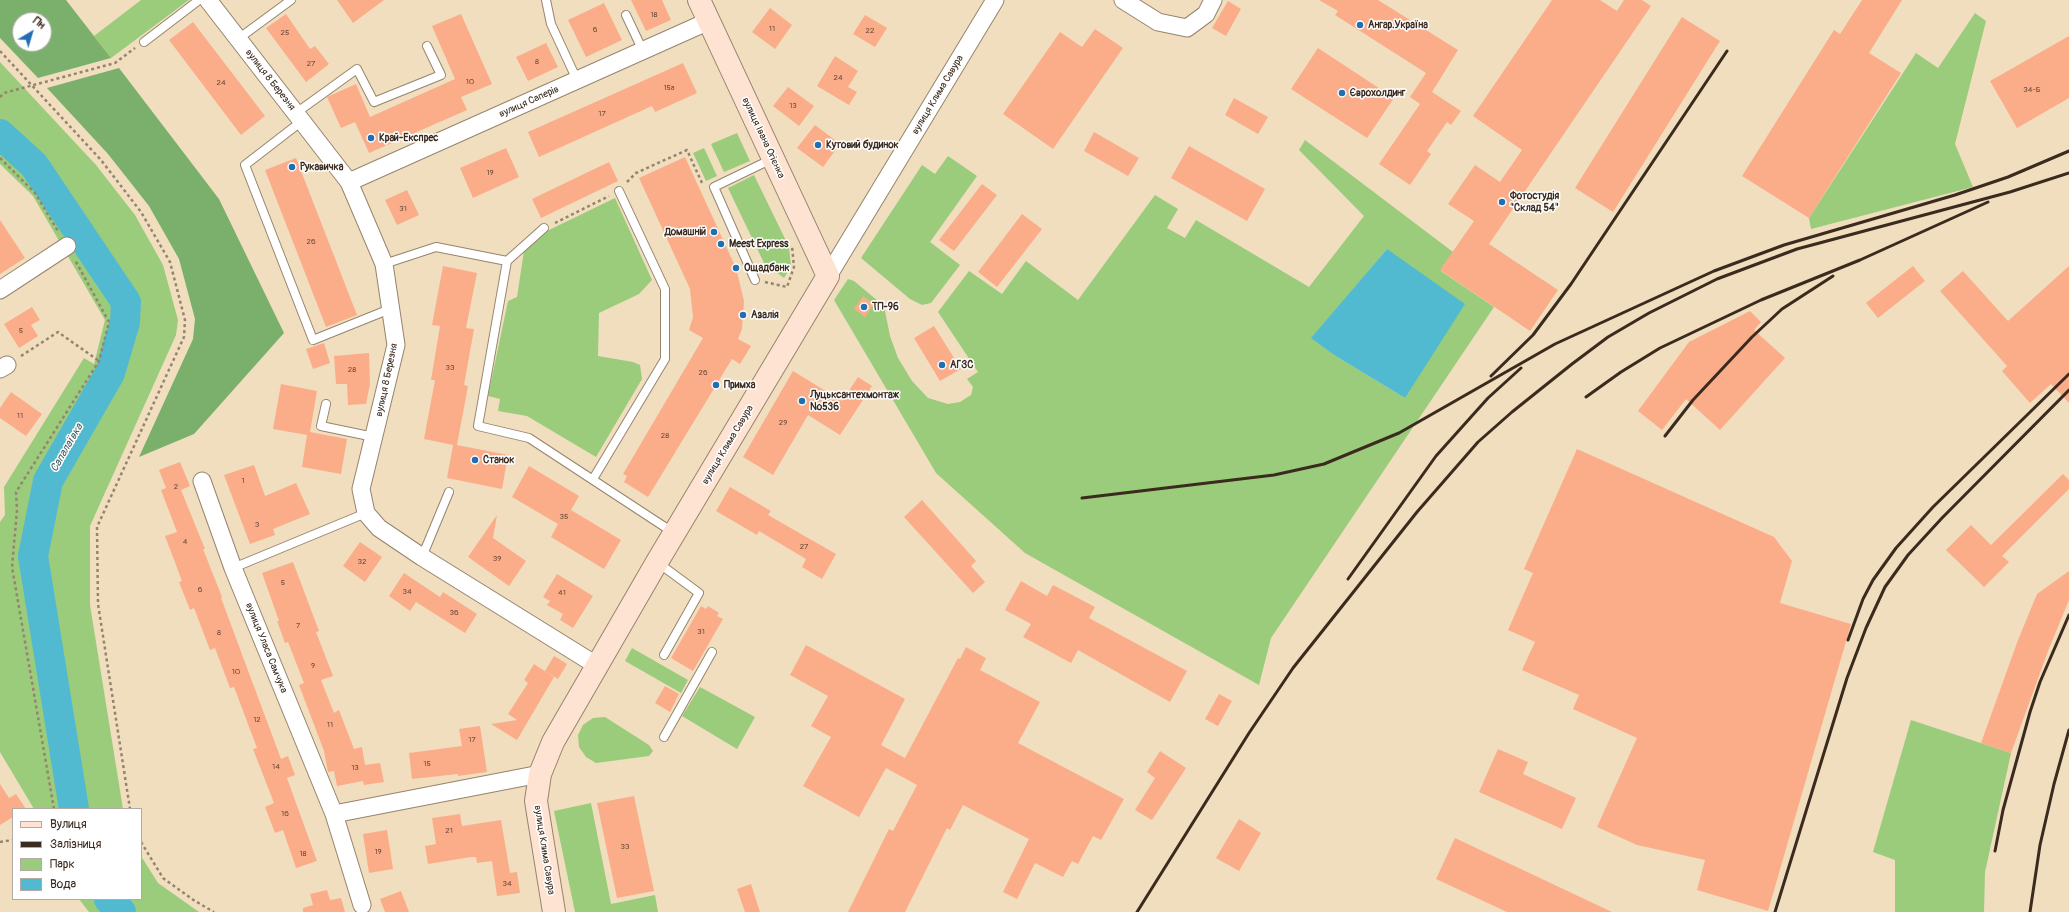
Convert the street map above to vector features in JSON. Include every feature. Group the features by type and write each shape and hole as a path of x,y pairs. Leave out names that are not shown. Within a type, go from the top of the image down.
{"street":[{"name":"вулиця 8 Березня","path":"208,0 349,182 384,264 396,345 361,489 366,513 379,528 422,557 596,665"},
{"name":"вулиця Івана Огієнка","path":"698,0 828,276"},
{"name":"вулиця Клима Савура","path":"554,912 536,801 540,774 553,742 656,562 995,0"},
{"path":"1123,0 1158,22 1187,28 1206,14 1213,0"},
{"name":"вулиця Саперів","path":"349,182 709,22"},
{"path":"0,290 67,246"},
{"name":"вулиця Уласа Самчука","path":"202,481 233,568 334,814 362,905"},
{"path":"334,814 540,774"}],"lane":[{"path":"144,42 199,0"},
{"path":"238,39 292,0"},
{"path":"546,0 551,24 577,80"},
{"path":"626,15 642,51"},
{"path":"390,308 313,340 245,165 299,117 357,69 374,102 441,75 427,46"},
{"path":"755,280 714,187 773,159"},
{"path":"593,479 666,359 665,289 619,191"},
{"path":"544,228 507,261 478,426 529,438 674,533"},
{"path":"384,264 436,247 507,261"},
{"path":"326,404 321,426 374,437"},
{"path":"422,557 449,492"},
{"path":"233,568 366,513"},
{"path":"656,562 700,593 664,655"},
{"path":"664,737 712,652"}],"path":[{"path":"0,97 4,93 115,63 144,42"},
{"path":"0,51 101,160 141,212 170,262 185,320 184,337 97,527 98,604 130,808"},
{"path":"544,228 619,191 636,173 687,150 702,183 714,187"},
{"path":"0,158 35,193 67,246 109,322 100,361 16,492 17,510 12,567 54,808"},
{"path":"3,367 58,332 100,361"},
{"path":"0,842 12,840"},
{"path":"142,844 163,878 195,901 214,912"}],"green space":[{"path":"0,0 66,0 111,58 38,78 13,52 52,52 52,12 12,12 12,51 0,38"},
{"path":"141,0 189,0 111,58 94,36"},
{"path":"1975,13 1986,21 1955,144 1973,187 1811,229 1809,218 1916,53 1938,68"},
{"path":"0,62 96,165 135,215 163,265 178,320 176,335 90,526 90,605 123,808 33,808 0,752 0,522 5,515 4,487 84,358 94,364 105,320 33,196 0,164"},
{"path":"119,68 219,199 284,333 194,434 139,457 193,339 195,319 179,259 149,206 108,154 47,88"},
{"path":"737,133 750,161 724,172 711,144"},
{"path":"1305,140 1453,252 1441,271 1494,307 1271,638 1259,685 1025,553 936,473 834,300 848,279 854,281 884,306 890,336 898,358 912,381 928,398 948,404 960,402 971,395 973,387 967,379 978,372 938,312 969,271 1002,294 1026,261 1078,300 1155,195 1178,209 1167,228 1185,238 1196,220 1309,287 1364,216 1299,150","holes":["1387,249 1405,398 1334,355 1312,338"]},
{"path":"704,148 717,176 706,181 693,153"},
{"path":"948,156 977,176 930,242 960,265 931,303 922,305 910,299 861,258 922,165 935,174"},
{"path":"754,175 789,247 791,266 784,278 764,263 728,188"},
{"path":"615,198 652,280 639,294 599,313 598,356 633,362 640,365 642,379 596,457 527,416 498,411 500,399 488,396 508,301 517,297 524,251 547,231"},
{"path":"632,648 688,680 681,693 625,661"},
{"path":"700,687 755,717 737,749 682,716"},
{"path":"605,717 649,745 653,751 649,756 596,763 586,757 579,747 578,735 583,725 593,718"},
{"path":"1911,720 2011,753 1985,872 1984,912 1895,912 1895,860 1873,852"},
{"path":"591,803 611,904 655,895 658,912 575,912 554,811"},
{"path":"142,858 158,883 199,912 89,912 80,900 142,900"}],"water":[{"path":"1387,249 1465,304 1405,398 1334,355 1311,338"}],"building":[{"path":"337,0 384,0 353,23"},
{"path":"631,0 662,0 671,20 646,31"},
{"path":"1319,0 1378,0 1458,50 1432,92 1461,111 1451,125 1447,122 1427,151 1431,154 1410,185 1379,164 1420,104 1410,97 1426,73 1335,15 1338,11"},
{"path":"1552,0 1600,0 1617,11 1624,0 1642,0 1651,6 1489,244 1558,290 1530,331 1440,270 1474,221 1448,204 1475,165 1500,182 1522,150 1473,116"},
{"path":"1862,0 1902,0 1869,53 1901,73 1809,218 1742,176 1834,30 1840,34"},
{"path":"1228,1 1241,9 1226,36 1212,28"},
{"path":"604,3 622,40 586,57 568,20"},
{"path":"770,8 792,25 775,49 752,32"},
{"path":"286,14 310,49 315,46 329,64 306,82 266,28"},
{"path":"461,14 492,84 461,97 467,110 369,153 355,122 341,128 327,97 356,84 370,117 455,79 432,26"},
{"path":"865,15 887,28 875,47 853,34"},
{"path":"1682,17 1720,41 1613,212 1575,188"},
{"path":"193,22 265,116 241,135 169,40"},
{"path":"1095,29 1123,48 1053,149 1003,114 1060,32 1082,47"},
{"path":"2069,36 2069,98 2017,128 1990,81"},
{"path":"546,43 558,67 528,81 516,57"},
{"name":"Єврохолдинг","path":"1318,48 1394,98 1367,138 1291,89"},
{"path":"835,56 858,71 848,87 857,92 849,105 817,86"},
{"path":"683,63 697,93 655,112 652,106 539,157 528,132"},
{"path":"788,87 814,106 799,126 773,106"},
{"path":"1234,98 1268,117 1258,134 1225,115"},
{"path":"815,125 840,144 823,167 797,148"},
{"path":"1094,132 1139,158 1128,176 1084,151"},
{"path":"1189,146 1265,189 1247,221 1171,178"},
{"path":"506,148 519,177 473,198 460,168"},
{"path":"685,157 736,268 744,301 742,329 738,339 751,346 740,364 732,359 648,497 624,482 627,476 623,474 703,338 689,330 693,317 690,289 639,178"},
{"path":"296,158 357,315 326,327 265,170"},
{"path":"609,162 618,181 541,218 532,199"},
{"path":"982,184 997,195 954,251 939,240"},
{"path":"407,190 419,215 397,225 385,200"},
{"path":"1022,214 1042,229 997,287 978,272"},
{"path":"0,220 25,258 0,274"},
{"path":"443,266 477,273 466,328 474,329 464,385 468,386 457,445 508,455 502,489 447,478 453,445 424,439 435,380 431,380 440,326 432,325"},
{"path":"1913,266 1925,281 1878,318 1866,303"},
{"path":"2069,266 2069,403 2051,384 2030,403 2002,371 2007,366 1940,291 1963,271 2008,321"},
{"name":"ТП-96","path":"863,296 874,304 865,317 854,309"},
{"path":"32,307 40,320 31,325 38,336 19,348 4,324"},
{"path":"1750,311 1761,322 1754,330 1785,358 1720,430 1686,399 1662,430 1638,411 1689,342"},
{"path":"934,326 961,369 940,381 914,338"},
{"path":"324,343 330,363 313,369 306,349"},
{"path":"369,353 370,384 366,404 348,405 347,384 336,384 334,356"},
{"path":"793,371 842,401 858,377 872,386 840,435 808,415 773,475 743,457"},
{"path":"281,384 317,391 310,432 347,439 341,474 302,467 307,435 273,429"},
{"path":"11,392 42,414 26,436 0,418 0,408"},
{"path":"1577,449 1774,537 1792,561 1780,603 1851,624 1768,911 1697,890 1705,860 1637,845 1597,827 1637,738 1573,709 1579,695 1522,670 1535,642 1508,630 1533,573 1524,569"},
{"path":"180,462 190,486 181,490 205,549 203,549 281,759 288,756 295,775 287,778 317,861 296,868 283,830 275,833 265,807 274,803 253,749 257,748 234,687 230,688 215,648 210,650 194,608 190,610 179,582 182,581 165,536 177,532 161,490 166,488 159,470"},
{"path":"254,465 265,496 296,483 310,514 273,529 275,535 250,544 224,475"},
{"path":"529,466 579,496 571,510 621,540 604,569 551,537 558,524 512,497"},
{"path":"2063,474 2069,480 2069,489 2002,556 2009,562 1984,587 1946,550 1971,525 1991,545"},
{"path":"730,487 771,511 768,515 836,554 822,579 802,567 806,559 759,531 757,535 716,511"},
{"path":"922,500 976,561 971,566 985,582 973,593 904,517"},
{"path":"497,515 493,538 526,561 509,586 468,557"},
{"path":"360,542 382,557 365,582 343,566"},
{"path":"293,562 319,631 316,632 333,676 321,680 334,713 339,710 354,749 362,747 365,765 380,763 384,782 364,785 363,781 337,786 334,771 328,772 324,751 299,685 304,683 288,642 285,643 262,573"},
{"path":"2069,571 2069,600 2048,651 2011,753 1981,743 2018,640 2037,594"},
{"path":"404,573 440,597 443,592 477,614 465,633 416,602 410,611 389,596"},
{"path":"557,574 593,596 573,628 560,620 563,614 547,605 550,601 543,597"},
{"path":"1021,581 1047,596 1053,585 1095,607 1089,618 1187,671 1170,702 1078,650 1071,663 1023,637 1031,624 1005,610"},
{"path":"701,606 706,609 708,606 719,613 717,616 723,619 693,671 671,658"},
{"path":"806,645 905,699 881,745 905,758 958,658 960,659 966,647 986,658 980,670 1040,702 1018,743 1124,799 1101,840 1093,836 1078,864 1072,861 1063,877 1035,863 1017,899 1003,892 1029,839 963,805 950,830 947,828 905,912 848,912 889,829 893,831 917,785 886,768 859,817 803,786 831,737 811,726 828,696 790,675"},
{"path":"554,656 567,664 558,679 545,671"},
{"path":"534,664 554,677 517,740 491,724 517,720 508,714 528,683 524,680"},
{"path":"665,686 679,694 670,712 655,703"},
{"path":"1219,694 1232,701 1218,726 1205,719"},
{"path":"480,726 487,772 458,776 458,774 412,779 409,753 462,746 459,729"},
{"path":"1498,749 1528,762 1523,774 1576,798 1562,829 1479,792"},
{"path":"1160,751 1186,768 1152,820 1135,810 1155,778 1147,772"},
{"path":"0,784 9,798 16,794 25,808 12,808 12,818 0,825"},
{"path":"634,796 654,891 617,898 597,803"},
{"path":"460,814 462,826 501,820 510,873 517,872 520,893 497,896 492,861 477,863 476,857 471,857 428,864 425,846 436,844 432,818"},
{"path":"1239,819 1261,833 1239,871 1216,858"},
{"path":"387,830 393,869 369,873 363,834"},
{"path":"1455,838 1612,912 1507,912 1436,879"},
{"path":"751,884 760,912 745,912 737,889"},
{"path":"327,890 330,900 341,898 345,912 303,912 303,908 313,905 310,894"},
{"path":"401,891 409,912 385,912 380,899"}],"waterway":[{"name":"Сапалаївка","path":"0,134 34,165 126,302 125,322 110,373 48,481 33,556 74,808"},
{"name":"Сапалаївка","path":"110,900 121,912"}],"railway":[{"path":"1491,376 1533,335 1571,284 1727,51"},
{"path":"1082,498 1274,475 1324,464 1399,433 1555,344 1714,271 1784,245 1955,195 2008,177 2069,151"},
{"path":"1137,912 1249,733 1293,668 1417,512 1478,442 1512,412 1572,364 1608,337 1649,313 1717,279 1797,249 2010,192 2069,173"},
{"path":"1586,397 1621,372 1660,348 1761,300 1860,260 1988,202"},
{"path":"1665,436 1693,400 1752,337 1782,309 1833,276"},
{"path":"1348,579 1436,456 1488,398 1521,368"},
{"path":"1848,640 1863,599 1873,580 1896,548 1933,507 2069,374"},
{"path":"1775,912 1847,678 1866,628 1885,587 1908,555 1942,518 2069,390"},
{"path":"1995,851 2003,810 2030,712 2040,682 2069,615"},
{"path":"2030,912 2040,845 2054,784 2069,730"}],"place":[{"name":"Ангар.Україна","path":"1360,25"},
{"name":"Єврохолдинг","path":"1342,93"},
{"name":"Край-Експрес","path":"371,138"},
{"name":"Кутовий будинок","path":"818,145"},
{"name":"Рукавичка","path":"292,167"},
{"name":"Фотостудія \"Склад 54\"","path":"1502,202"},
{"name":"Домашній","path":"714,232"},
{"name":"Meest Express","path":"721,244"},
{"name":"Ощадбанк","path":"736,268"},
{"name":"ТП-96","path":"864,307"},
{"name":"Азалія","path":"743,315"},
{"name":"АГЗС","path":"942,365"},
{"name":"Примха","path":"716,385"},
{"name":"Луцьксантехмонтаж №536","path":"802,401"},
{"name":"Станок","path":"475,460"}]}
